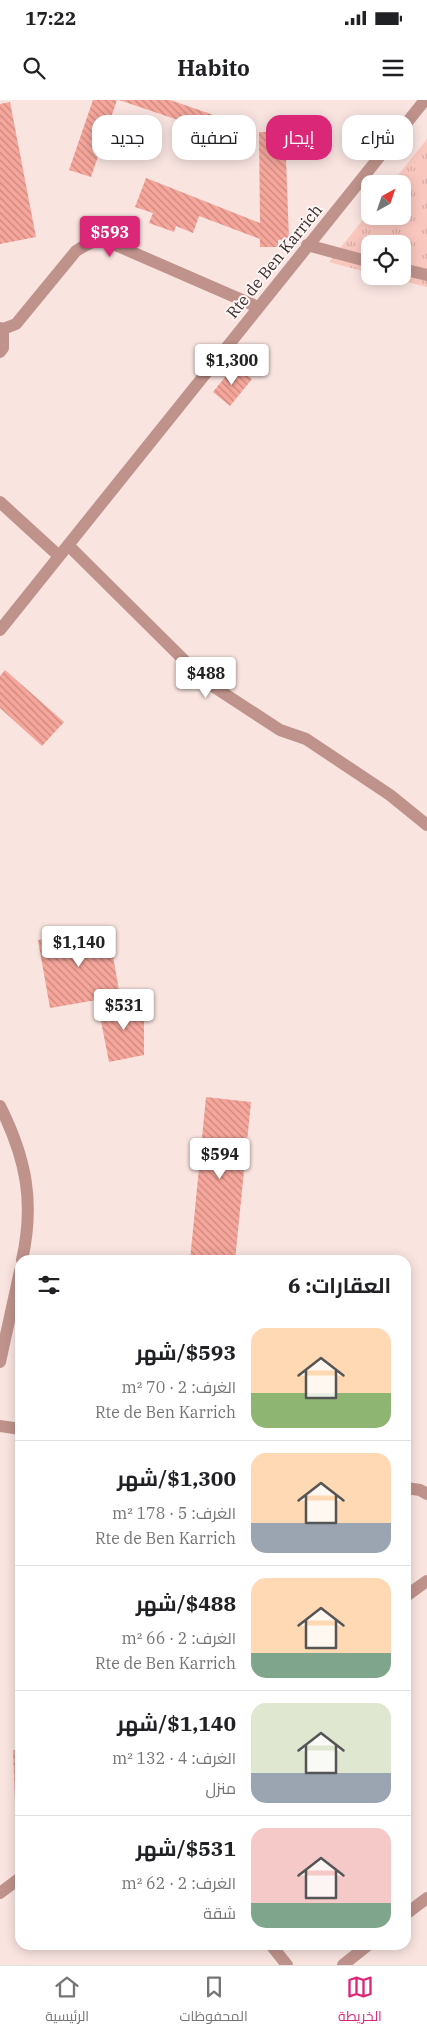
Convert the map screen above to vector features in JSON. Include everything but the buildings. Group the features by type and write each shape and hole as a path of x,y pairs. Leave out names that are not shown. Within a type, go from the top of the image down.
{"street":[{"name":"Rte de Ben Karrich","path":"0,630 425,100"},
{"path":"0,352 3,348 2,329 16,324 76,250 99,240 111,243 258,307"},
{"path":"307,245 361,260"},
{"path":"411,271 427,275"},
{"path":"0,502 59,556"},
{"path":"68,544 205,681 280,730 306,739 390,795 427,825"},
{"path":"0,1106 15,1136 25,1173 29,1211 23,1255"},
{"path":"0,1362 15,1294"},
{"path":"0,1426 15,1428"},
{"path":"411,1489 420,1490 427,1494"},
{"path":"411,1592 427,1581"},
{"path":"0,1893 15,1882"},
{"path":"411,1910 427,1898"},
{"path":"275,1950 287,1965"},
{"path":"343,1965 362,1950"}],"green space":[{"path":"427,139 427,287 411,283 411,235 361,235 361,271 329,262 361,222 361,225 411,225 411,175 398,175 410,160 413,160 413,156"}]}
